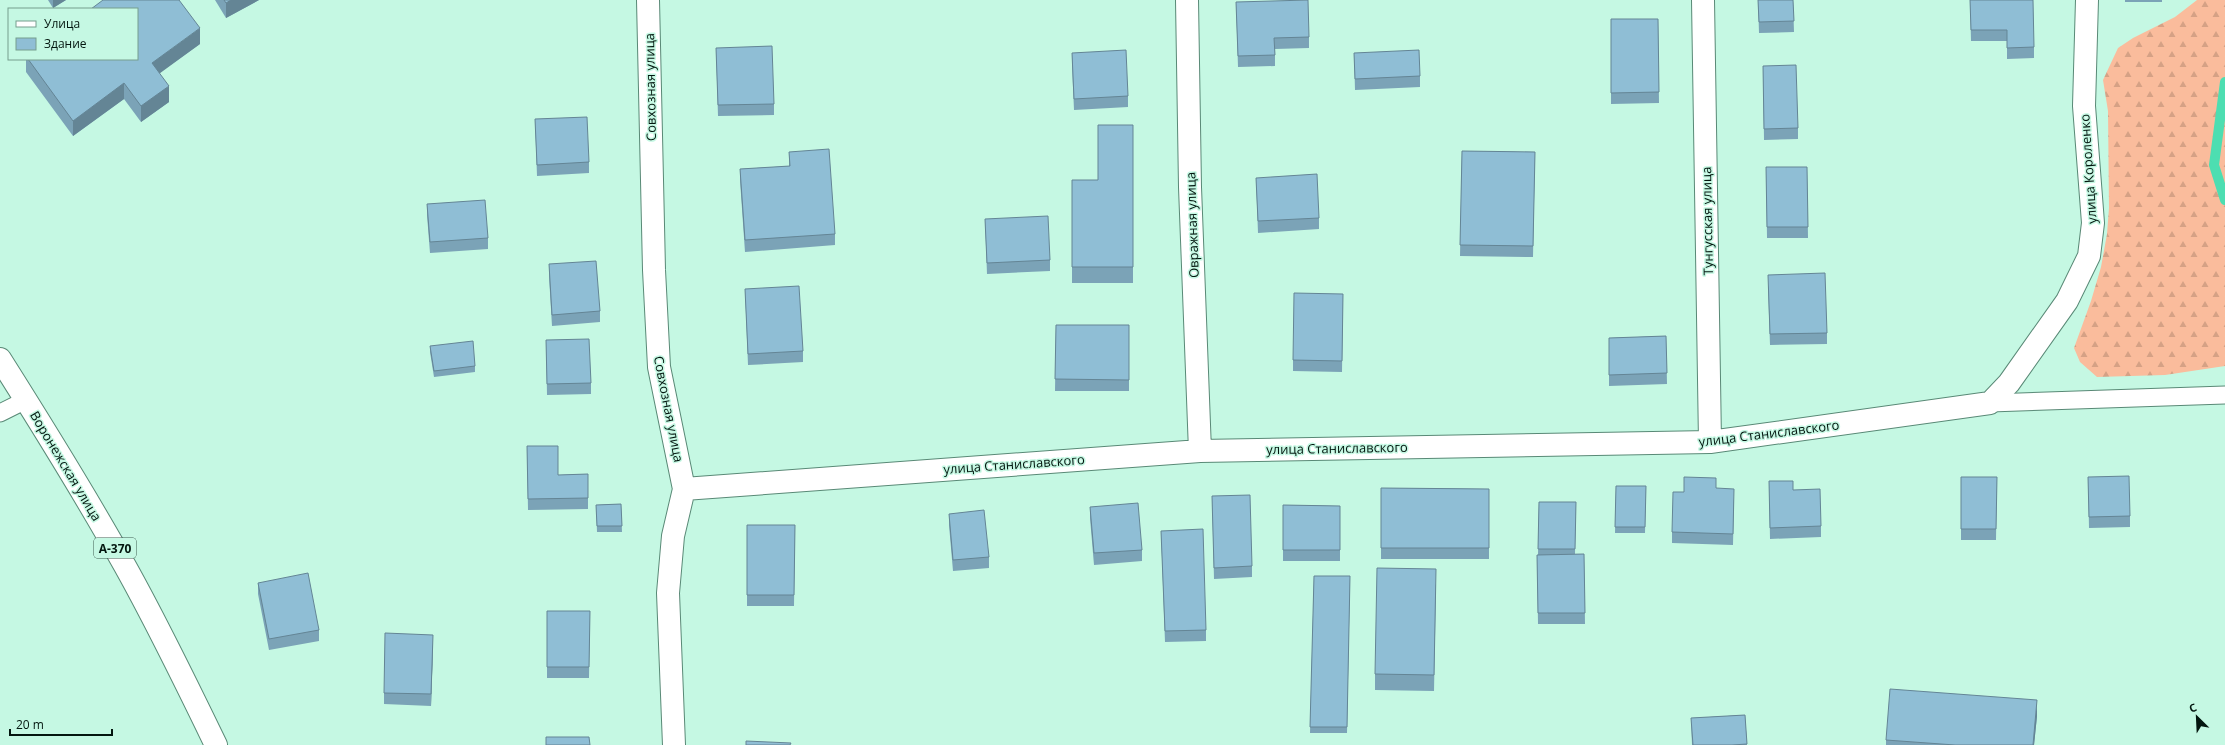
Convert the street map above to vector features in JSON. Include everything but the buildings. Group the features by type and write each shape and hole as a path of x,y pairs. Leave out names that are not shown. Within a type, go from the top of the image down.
{"main road":[{"name":"Совхозная улица","path":"648,0 654,270 659,368 684,489 673,536 668,593 674,745"},
{"name":"Овражная улица","path":"1187,0 1190,188 1200,451"},
{"name":"Тунгусская улица","path":"1703,0 1710,442"},
{"name":"улица Короленко","path":"1990,403 2009,383 2067,301 2089,256 2093,223 2084,106 2087,0"},
{"name":"Воронежская улица","path":"0,359 69,468 126,567 184,678 216,745"},
{"name":"улица Станиславского","path":"684,489 1200,451 1710,442 1990,403"}],"lane":[{"path":"1990,403 2225,395"},
{"path":"0,413 26,400"}],"green space":[{"path":"2197,0 2225,0 2225,366 2165,375 2097,377 2080,362 2074,348 2091,301 2101,267 2107,234 2109,208 2108,111 2103,80 2118,48 2133,38 2175,17"}],"waterway":[{"path":"2225,82 2214,165 2225,200"}]}
